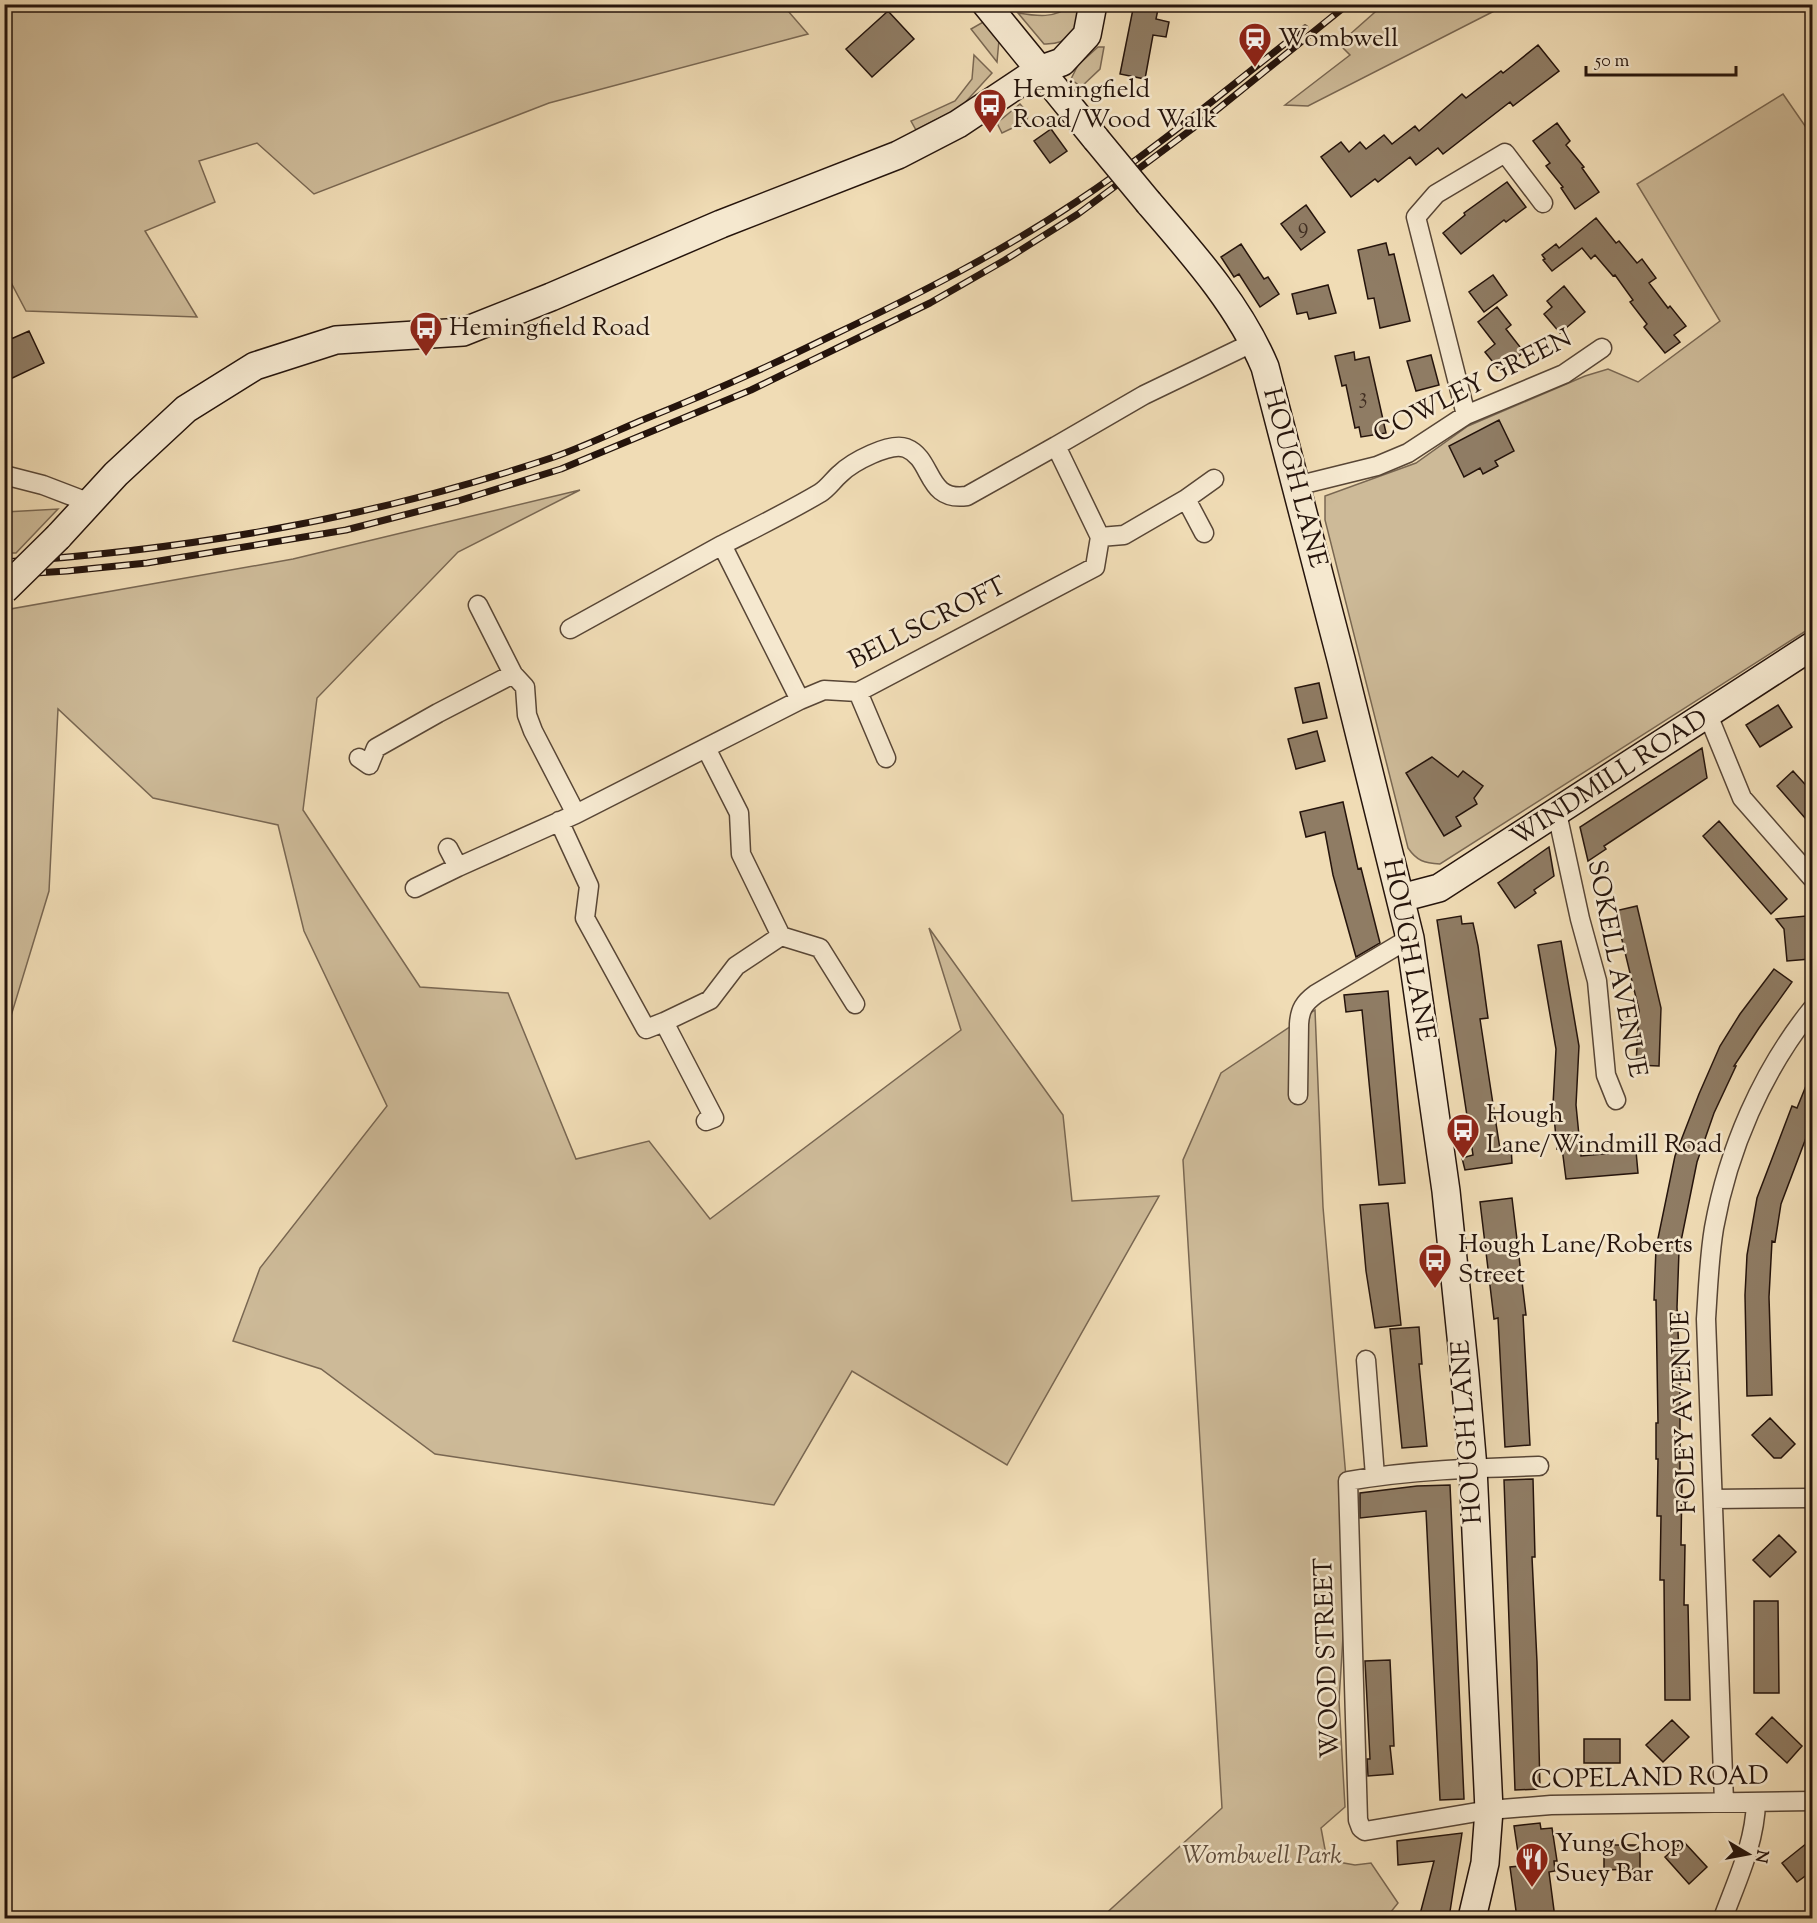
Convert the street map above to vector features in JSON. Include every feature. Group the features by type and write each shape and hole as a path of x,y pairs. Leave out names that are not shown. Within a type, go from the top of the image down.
{"main road":[{"name":"HOUGH LANE","path":"986,4 1209,275 1254,342 1264,367 1296,486 1401,898 1410,938 1446,1191 1473,1468 1489,1810 1485,1863 1472,1918"},
{"path":"4,590 58,537 116,474 186,409 255,366 336,340 463,332 722,224 898,155 957,123 1039,70 1062,62 1087,35 1094,4"},
{"name":"WINDMILL ROAD","path":"1401,898 1439,888 1812,646"}],"street":[{"path":"1466,415 1416,217 1436,194 1505,153 1543,203"},
{"path":"570,629 823,491 847,467 885,450 894,447 905,448 916,453 937,488 957,497 966,495 1144,395 1254,342"},
{"name":"COWLEY GREEN","path":"1296,486 1377,466 1408,453 1466,415 1564,374 1602,348"},
{"path":"1056,446 1100,537 1124,535 1186,500 1214,479"},
{"path":"4,475 43,485 90,503"},
{"path":"1186,500 1204,533"},
{"name":"BELLSCROFT","path":"415,888 568,818 800,700 824,690 858,692 1095,567 1100,537"},
{"path":"722,545 800,700"},
{"path":"478,605 513,674 525,687 527,715 568,818 589,886 585,918 646,1029 710,1000 736,966 781,936"},
{"path":"359,758 369,765 376,748 513,674"},
{"path":"858,692 886,758"},
{"path":"1708,715 1743,798 1812,878"},
{"path":"706,748 739,813 741,854 781,936 820,948 855,1004"},
{"name":"SOKELL AVENUE","path":"1557,813 1580,919 1597,981 1606,1075 1616,1100"},
{"path":"448,848 458,867"},
{"path":"1298,1095 1299,1024 1303,1005 1316,994 1410,938"},
{"name":"FOLEY AVENUE","path":"1724,1802 1706,1319 1714,1229 1724,1185 1745,1123 1770,1075 1800,1024 1812,1009"},
{"path":"664,1022 714,1118 706,1121"},
{"path":"1366,1360 1376,1476"},
{"name":"WOOD STREET","path":"1489,1810 1365,1831 1361,1828 1358,1820 1347,1480 1473,1468 1539,1466"},
{"path":"1713,1499 1812,1498"},
{"name":"COPELAND ROAD","path":"1489,1810 1551,1805 1812,1801"},
{"path":"1723,1918 1750,1848 1756,1802"}],"green space":[{"path":"782,4 808,34 549,103 314,194 257,143 199,161 215,202 145,231 197,317 26,311 5,271 5,5"},
{"path":"1070,5 1082,5 1075,28 1067,38 1053,44 1044,44 1018,13 1052,14"},
{"path":"1383,5 1506,5 1308,106 1285,105 1350,55 1339,44"},
{"path":"985,21 999,40 997,62 971,29"},
{"path":"1098,47 1104,47 1100,69 1081,87 1071,79 1078,65"},
{"path":"974,55 992,73 961,107 916,130 911,121 955,101 972,79"},
{"path":"1783,94 1812,136 1812,527 1810,530 1812,535 1812,627 1440,864 1421,860 1408,848 1325,520 1325,496 1416,463 1468,426 1585,376 1608,369 1638,382 1720,321 1637,184"},
{"path":"1020,104 1028,113 1027,121 1002,133 997,123"},
{"path":"580,490 458,552 317,698 303,810 420,987 508,993 576,1159 649,1141 710,1219 961,1030 929,928 1063,1115 1072,1201 1159,1196 1007,1465 852,1371 774,1505 435,1454 321,1369 233,1341 260,1268 387,1106 304,931 278,825 153,798 58,709 49,891 11,1016 5,1024 5,610 293,559"},
{"path":"58,509 16,553 5,553 5,512"},
{"name":"Wombwell Park","path":"1315,1010 1323,1207 1350,1525 1339,1701 1345,1807 1321,1828 1327,1860 1355,1865 1371,1863 1398,1903 1386,1918 1101,1918 1222,1808 1183,1160 1221,1073"}],"building":[{"path":"1134,4 1159,4 1156,19 1169,22 1166,37 1153,35 1145,79 1120,74"},
{"path":"888,11 914,39 872,77 846,49"},
{"path":"1538,45 1559,71 1513,106 1510,102 1443,154 1438,148 1416,165 1410,157 1378,182 1375,179 1351,197 1321,157 1341,142 1349,152 1360,142 1366,149 1384,135 1392,144 1415,126 1419,131 1462,94 1466,98 1501,71 1503,73"},
{"path":"1557,123 1570,141 1566,145 1584,167 1582,168 1599,192 1575,209 1561,188 1563,187 1546,166 1550,163 1533,141"},
{"path":"1051,129 1067,151 1050,163 1034,141"},
{"path":"1507,182 1526,207 1506,222 1504,220 1461,254 1443,233 1465,215 1464,213"},
{"path":"1306,205 1325,232 1301,250 1281,224"},
{"path":"1596,218 1616,243 1619,241 1637,263 1642,259 1656,278 1649,283 1668,308 1670,306 1686,326 1674,335 1680,342 1665,353 1644,327 1647,324 1630,302 1633,300 1615,275 1613,276 1595,255 1591,259 1582,248 1552,271 1543,260 1545,259 1542,255 1556,244 1559,248"},
{"path":"1386,243 1389,255 1394,254 1410,321 1380,328 1374,298 1368,299 1358,250"},
{"path":"1241,244 1264,279 1268,277 1279,294 1260,307 1239,274 1234,277 1221,257"},
{"path":"1493,275 1507,295 1484,312 1469,292"},
{"path":"1328,285 1336,313 1309,319 1307,312 1297,314 1292,294"},
{"path":"1564,286 1585,312 1560,333 1544,314 1552,307 1547,301"},
{"path":"1497,307 1511,325 1506,329 1524,352 1500,371 1485,352 1495,344 1478,322"},
{"path":"29,331 44,363 4,382 4,342"},
{"path":"1354,352 1355,360 1369,357 1386,433 1361,437 1359,427 1355,428 1346,385 1342,386 1335,356"},
{"path":"1431,355 1439,385 1416,391 1407,361"},
{"path":"1499,420 1514,451 1495,461 1498,466 1483,474 1480,468 1464,477 1449,446"},
{"path":"1319,683 1327,718 1303,723 1295,688"},
{"path":"1778,705 1792,727 1760,747 1746,725"},
{"path":"1317,731 1325,761 1296,769 1288,739"},
{"path":"1702,748 1707,778 1604,846 1606,849 1588,861 1580,827"},
{"path":"1432,757 1458,777 1463,771 1483,786 1474,798 1477,804 1456,817 1461,826 1444,836 1406,773"},
{"path":"1793,771 1812,792 1812,826 1777,786"},
{"path":"1343,802 1358,869 1361,868 1380,943 1356,957 1333,875 1325,832 1306,837 1300,812"},
{"path":"1719,821 1787,899 1771,914 1703,836"},
{"path":"1549,847 1554,876 1534,890 1536,893 1515,908 1498,883"},
{"path":"1637,906 1661,1008 1659,1066 1636,1065 1639,1010 1615,911"},
{"path":"1461,916 1462,924 1473,923 1478,946 1488,1018 1480,1019 1500,1149 1511,1147 1512,1163 1465,1170 1462,1158 1473,1155 1437,920"},
{"path":"1806,916 1810,959 1787,961 1784,929 1776,919"},
{"path":"1561,941 1579,1046 1576,1105 1581,1156 1636,1151 1638,1173 1566,1179 1562,1148 1557,1149 1553,1105 1556,1049 1538,945"},
{"path":"1774,969 1792,982 1734,1066 1736,1066 1714,1113 1697,1162 1679,1251 1677,1307 1680,1480 1682,1480 1681,1545 1685,1545 1684,1605 1688,1605 1690,1700 1665,1700 1664,1580 1660,1580 1661,1516 1657,1516 1656,1423 1658,1423 1656,1300 1654,1300 1656,1248 1675,1156 1699,1094 1720,1046 1740,1014"},
{"path":"1388,991 1405,1183 1379,1185 1362,1010 1346,1012 1344,995"},
{"path":"1812,1071 1812,1122 1781,1204 1775,1242 1772,1241 1769,1297 1772,1395 1747,1396 1745,1295 1747,1255 1757,1198 1792,1106 1797,1108"},
{"path":"1512,1198 1526,1315 1523,1315 1530,1445 1505,1447 1498,1318 1494,1319 1480,1202"},
{"path":"1388,1203 1401,1325 1375,1328 1366,1271 1360,1205"},
{"path":"1419,1327 1422,1364 1419,1364 1427,1446 1402,1448 1390,1329"},
{"path":"1770,1418 1795,1444 1781,1458 1774,1458 1752,1435"},
{"path":"1533,1479 1535,1557 1532,1557 1540,1789 1515,1790 1504,1480"},
{"path":"1450,1485 1464,1799 1440,1800 1426,1511 1360,1518 1360,1493 1417,1486"},
{"path":"1779,1535 1796,1552 1770,1577 1753,1560"},
{"path":"1754,1601 1778,1601 1779,1693 1754,1693"},
{"path":"1390,1660 1394,1746 1390,1746 1393,1774 1368,1776 1367,1759 1370,1759 1365,1661"},
{"path":"1772,1717 1802,1746 1787,1763 1756,1734"},
{"path":"1672,1720 1689,1737 1663,1762 1646,1745"},
{"path":"1584,1739 1620,1739 1620,1763 1584,1763"},
{"path":"1540,1823 1541,1829 1552,1828 1557,1861 1554,1861 1555,1871 1549,1872 1555,1918 1517,1918 1510,1867 1520,1866 1514,1826"},
{"path":"1462,1833 1449,1918 1419,1918 1434,1861 1398,1865 1397,1841"},
{"path":"1812,1839 1812,1871 1797,1882 1782,1863"},
{"path":"1683,1841 1707,1867 1689,1884 1665,1857"},
{"path":"1604,1845 1640,1845 1640,1869 1604,1870"}],"railway":[{"path":"4,575 147,563 346,530 458,501 561,469 751,390 930,303 1005,260 1078,214 1208,117 1348,4"},
{"path":"4,562 144,549 282,528 420,497 576,449 760,370 925,290 986,257 1047,221 1135,161 1305,28"}],"place":[{"name":"Wombwell","path":"1255,68"},
{"name":"Hemingfield Road/Wood Walk","path":"990,134"},
{"name":"Hemingfield Road","path":"426,357"},
{"name":"Hough Lane/Windmill Road","path":"1463,1159"},
{"name":"Hough Lane/Roberts Street","path":"1435,1289"},
{"name":"Yung Chop Suey Bar","path":"1532,1888"}]}
